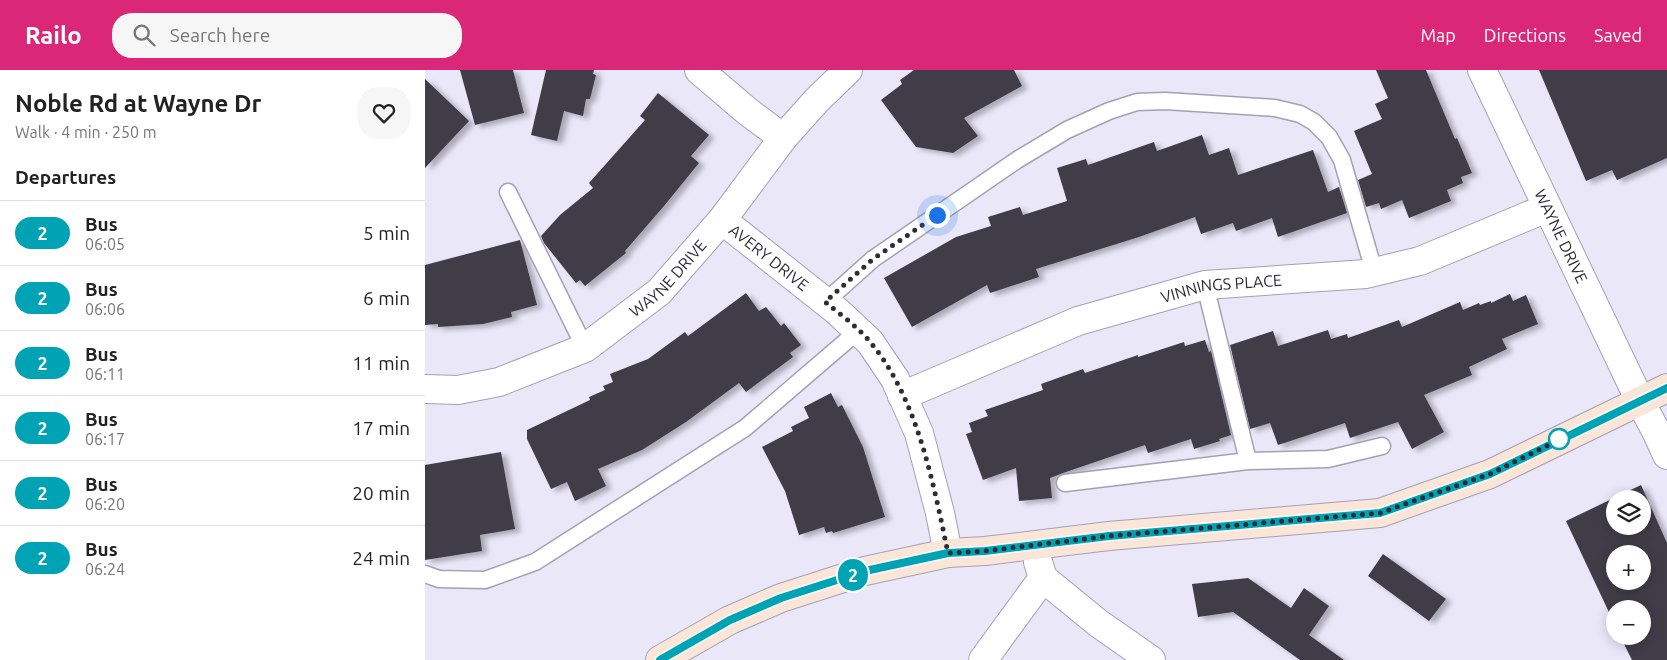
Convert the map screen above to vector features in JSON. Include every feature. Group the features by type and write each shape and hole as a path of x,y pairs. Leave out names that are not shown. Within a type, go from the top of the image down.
{"street":[{"path":"699,70 747,111 783,138"},
{"name":"WAYNE DRIVE","path":"425,389 458,390 499,382 585,348 659,292 722,220 783,138 817,100 848,70"},
{"name":"WAYNE DRIVE","path":"1482,70 1639,401 1667,455"},
{"name":"VINNINGS PLACE","path":"902,396 1078,321 1205,285 1366,274 1420,261 1547,208"},
{"name":"AVERY DRIVE","path":"722,220 825,302 870,342 895,379 919,433 940,513 948,553"},
{"path":"660,660 730,620 781,598 865,571 948,553 1033,546 1109,536 1380,513 1490,474 1667,388"},
{"path":"1033,546 1043,578 1098,623 1151,660"},
{"path":"983,660 1043,578"}],"lane":[{"path":"825,302 873,259 1017,160 1067,130 1109,111 1137,102 1155,101 1275,108 1300,114 1314,122 1329,137 1342,160 1374,271"},
{"path":"508,192 585,348"},
{"path":"1205,285 1248,462"},
{"path":"425,574 439,579 485,580 535,562 745,428 858,330"},
{"path":"1065,483 1248,462 1329,459 1382,446"}],"building":[{"path":"460,70 513,70 524,113 475,125"},
{"path":"546,70 594,70 593,74 596,75 590,99 586,99 583,116 564,111 557,141 531,135"},
{"path":"914,70 1014,70 1022,86 964,118 978,136 953,153 916,147 881,100 902,84 900,80"},
{"path":"1376,70 1426,70 1455,139 1457,138 1472,173 1461,177 1463,183 1447,190 1451,201 1409,218 1402,200 1381,209 1379,203 1366,207 1358,180 1372,174 1354,131 1382,119 1375,104 1388,98"},
{"path":"1539,70 1667,70 1667,158 1617,180 1612,170 1586,181"},
{"path":"425,79 469,121 425,168"},
{"path":"658,93 709,135 691,156 699,163 625,251 626,253 585,286 580,280 576,283 544,243 541,236 560,215 593,188 589,183 645,120 640,116"},
{"path":"1202,135 1209,155 1229,148 1238,175 1313,150 1328,192 1339,187 1347,213 1278,237 1272,218 1236,231 1233,223 1201,234 1195,217 1139,237 1036,269 1039,277 990,293 987,285 912,327 884,278 956,237 991,226 988,217 1020,207 1023,215 1067,201 1057,168 1086,159 1088,165 1154,142 1157,151"},
{"path":"520,240 537,305 511,312 512,317 483,324 438,327 438,324 425,325 425,265"},
{"path":"746,293 759,311 766,307 781,326 784,323 801,345 790,353 793,357 746,392 739,383 686,422 642,450 598,469 606,486 575,501 567,482 551,489 527,439 527,430 590,400 589,397 605,390 603,386 613,382 610,374 648,359 685,332 688,336"},
{"path":"1510,294 1513,301 1526,295 1538,324 1502,339 1507,349 1469,367 1472,375 1424,395 1444,432 1412,449 1398,422 1350,438 1345,423 1278,445 1270,423 1250,429 1230,345 1273,331 1278,346 1328,330 1331,339 1347,334 1348,338 1399,320 1402,327 1460,302 1463,310 1479,303 1480,305 1491,301 1491,303"},
{"path":"1205,340 1209,352 1211,351 1231,435 1219,439 1220,441 1194,449 1191,439 1148,453 1145,445 1063,473 1050,478 1052,498 1019,501 1016,468 983,480 966,434 972,432 969,423 988,416 985,410 1043,390 1041,384 1083,369 1085,373 1184,342 1185,346"},
{"path":"831,393 838,407 842,405 863,447 885,517 833,533 832,531 826,533 824,527 799,535 785,491 762,447 793,431 791,427 809,418 804,407"},
{"path":"501,452 515,529 480,535 482,551 425,560 425,465"},
{"path":"1641,485 1643,490 1631,490"},
{"path":"1606,502 1606,535 1651,535 1651,507 1667,543 1667,660 1632,660 1624,645 1651,645 1651,600 1606,600 1606,606 1566,521"},
{"path":"1383,554 1446,599 1429,621 1368,576"},
{"path":"1248,578 1291,608 1304,588 1329,606 1309,635 1344,660 1300,660 1233,612 1198,617 1192,584"}],"bus line":[{"name":"2","path":"660,660 730,620 781,598 865,571 948,553 985,551 1109,536 1380,513 1490,474 1667,388"}],"route":[{"path":"937,215 873,259 825,302 870,342 895,379 919,433 940,513 948,553 985,551 1109,536 1380,513 1490,474 1561,439 1559,439"}]}
